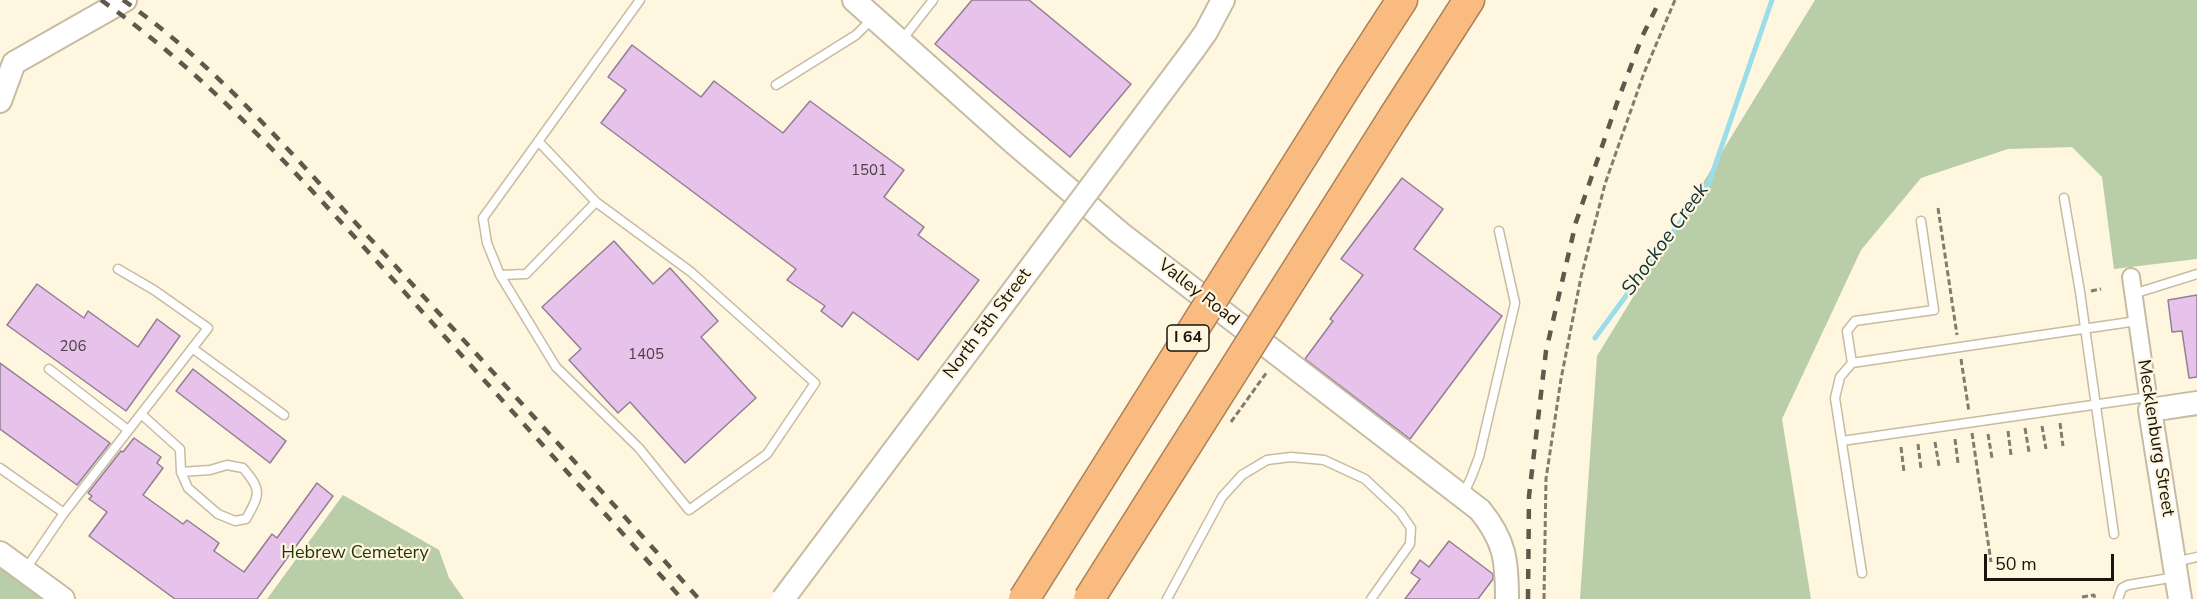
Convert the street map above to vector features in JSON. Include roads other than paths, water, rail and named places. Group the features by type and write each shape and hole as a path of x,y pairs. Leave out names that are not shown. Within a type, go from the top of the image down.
{"highway":[{"name":"I 64","path":"1024,599 1402,0"},
{"path":"1089,599 1469,0"}],"street":[{"path":"0,102 14,63 125,0"},
{"name":"Valley Road","path":"854,0 1013,142 1120,233 1480,510 1494,527 1503,548 1507,568 1507,599"},
{"name":"North 5th Street","path":"783,599 1194,49 1223,0"},
{"name":"Mecklenburg Street","path":"2132,286 2177,579"},
{"path":"2149,403 2197,402"},
{"path":"0,553 63,599"}],"lane":[{"path":"539,142 596,202 691,272 815,383 767,454 689,510 639,448 556,367 500,274 487,243 483,218 640,0"},
{"path":"900,42 933,0"},
{"path":"776,85 856,35 873,18"},
{"path":"2064,198 2114,534"},
{"path":"500,274 526,274 596,202"},
{"path":"1852,363 1847,331 1855,321 1934,310 1921,221"},
{"path":"1463,495 1479,457 1515,303 1499,231"},
{"path":"24,571 64,513 208,328 154,290 118,269"},
{"path":"2132,286 2197,274"},
{"path":"1862,573 1835,398 1840,377 1852,363 2137,321"},
{"path":"192,348 284,415"},
{"path":"49,369 128,430"},
{"path":"1842,441 2095,403 2149,403"},
{"path":"141,414 180,449 181,472 188,488 218,514 235,521 246,519 256,500 256,484 243,468 228,465 210,470 181,472"},
{"path":"1167,599 1222,497 1242,475 1268,460 1292,457 1324,460 1365,479 1400,512 1411,528 1410,544 1371,599"},
{"path":"0,468 64,513"},
{"path":"2118,599 2122,588 2128,585 2177,579 2197,557"}],"waterway":[{"name":"Shockoe Creek","path":"1595,338 1709,183 1772,0"}],"railway":[{"path":"101,0 182,64 258,134 294,171 682,599"},
{"path":"123,0 189,52 279,140 699,599"},
{"path":"1528,599 1529,496 1546,351 1576,222 1618,100 1642,37 1660,0"}],"park label":[{"name":"Hebrew Cemetery","path":"355,554"}]}
